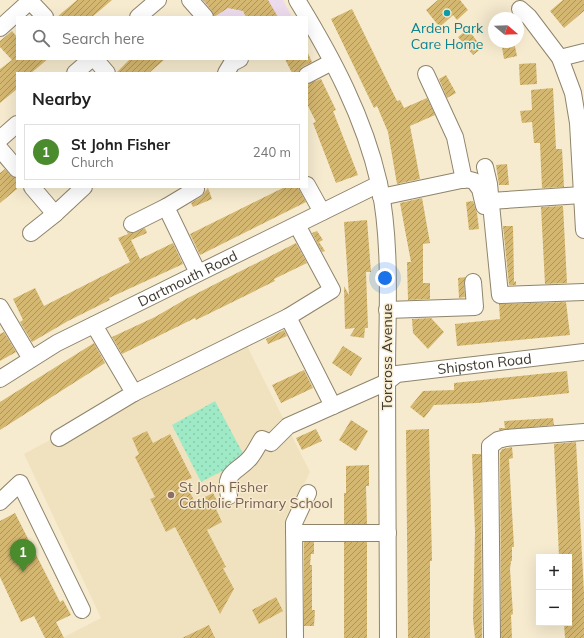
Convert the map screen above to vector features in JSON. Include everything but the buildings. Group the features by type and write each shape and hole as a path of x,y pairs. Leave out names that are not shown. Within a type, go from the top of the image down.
{"street":[{"path":"139,16 158,0"},
{"path":"190,0 204,16"},
{"name":"Torcross Avenue","path":"297,0 305,16"},
{"path":"0,28 31,1 44,16"},
{"path":"520,9 529,17 560,58 573,93 581,123 584,230"},
{"name":"Torcross Avenue","path":"308,21 332,62 358,116 371,154 380,191 386,248 388,638"},
{"path":"560,58 584,52"},
{"path":"76,72 90,60 107,72"},
{"path":"227,72 232,64 238,60"},
{"path":"308,74 332,62"},
{"path":"426,74 455,137 464,180 474,181 480,189 488,208"},
{"path":"0,139 16,125"},
{"path":"0,149 16,168"},
{"path":"485,167 488,208 500,295 584,292"},
{"name":"Dartmouth Road","path":"0,379 57,343 322,212 380,191 464,180"},
{"path":"308,187 322,212"},
{"path":"33,188 55,214"},
{"path":"32,233 83,188"},
{"path":"132,224 196,189"},
{"path":"488,208 582,195"},
{"path":"166,206 198,274"},
{"path":"59,438 134,393 288,317 332,290 297,225"},
{"path":"387,310 475,307 473,282"},
{"path":"0,307 31,359"},
{"path":"288,317 333,406"},
{"path":"94,325 134,393"},
{"name":"Shipston Road","path":"228,496 227,479 231,473 249,458 262,439 270,443 288,426 387,382 396,374 584,352"},
{"path":"492,638 490,446 498,440 506,438 584,432"},
{"path":"0,502 20,483 82,610"},
{"path":"295,638 294,522 308,493"},
{"path":"294,533 388,533"}],"shaded area":[{"path":"189,0 283,0 291,16 202,16"},
{"name":"St John Fisher Catholic Primary School","path":"242,336 310,472 287,519 288,638 62,638 101,618 24,454"}],"green space":[{"path":"215,401 246,459 201,482 172,425"}],"place":[{"name":"Arden Park Care Home","path":"447,13"},
{"name":"St John Fisher Catholic Primary School","path":"171,495"},
{"name":"St John Fisher","path":"23,572"}]}
